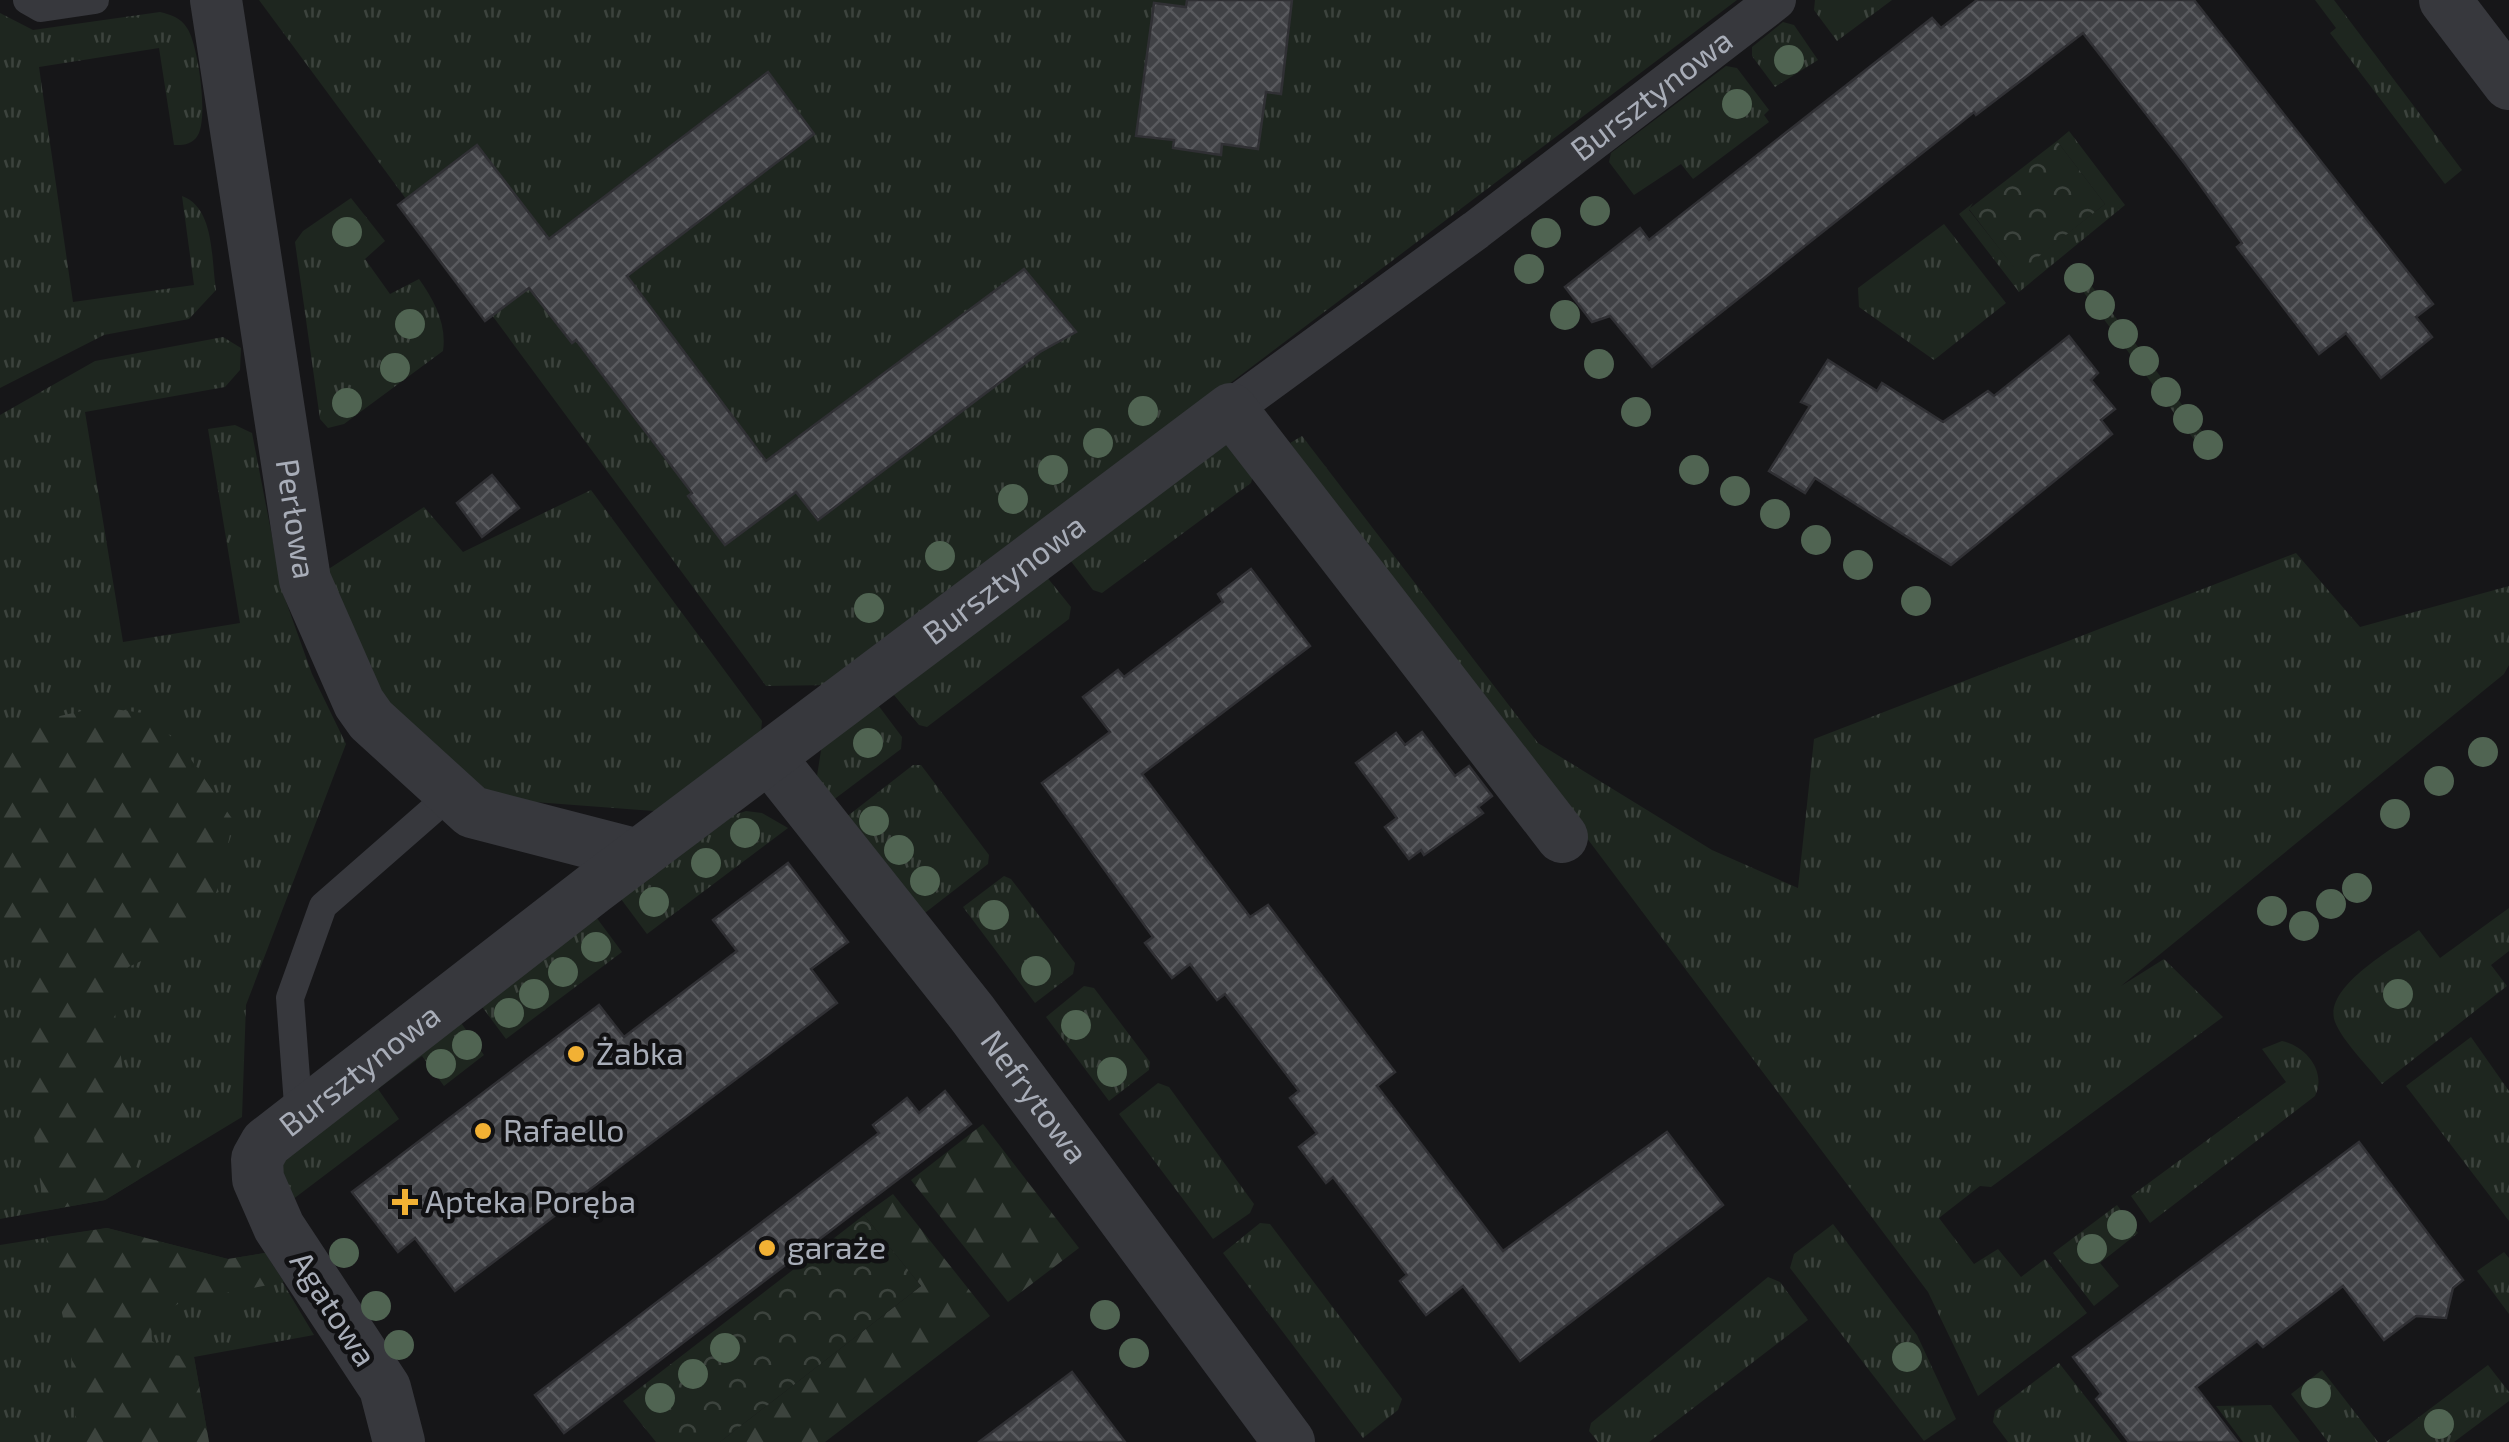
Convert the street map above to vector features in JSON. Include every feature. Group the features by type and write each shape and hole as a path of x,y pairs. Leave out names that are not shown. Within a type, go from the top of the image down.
{"street":[{"name":"Perłowa","path":"216,0 305,580 371,720 472,812 638,855"},
{"name":"Bursztynowa","path":"258,1179 257,1160 266,1143 638,855 1476,230 1776,0"},
{"path":"2445,0 2509,84"},
{"path":"1231,409 1562,837"},
{"name":"Nefrytowa","path":"770,758 972,1013 1289,1442"},
{"name":"Agatowa","path":"258,1179 280,1227 385,1388 399,1442"}],"lane":[{"path":"27,0 41,8 95,0"},
{"path":"299,1118 290,998 323,906 451,794"}],"green space":[{"path":"259,0 1737,0 831,685 766,686"},
{"path":"1815,0 1892,0 1837,41 1814,10"},
{"path":"2315,0 2334,0 2462,170 2445,184 2330,33 2336,28"},
{"path":"160,12 184,24 195,50 202,117 196,138 189,143 174,145 159,48 39,67 73,302 194,285 182,196 201,211 206,223 216,290 189,319 104,335 0,388 0,13 33,30"},
{"path":"1783,22 1794,25 1818,60 1775,87 1752,56 1752,47"},
{"path":"1726,66 1737,68 1769,110 1764,115 1769,122 1693,179 1681,164 1634,195 1609,162 1611,153"},
{"path":"2069,131 2125,205 2019,292 1959,214 1973,203 1969,210 2018,272 2105,204 2057,141"},
{"path":"2057,141 2105,204 2018,273 1969,209"},
{"path":"351,198 385,241 365,259 390,294 419,279 438,313 443,351 344,424 328,428 320,419 295,242 303,231"},
{"path":"1944,224 2006,303 1934,360 1859,307 1858,288"},
{"path":"2078,268 2218,452 2201,449 2070,274"},
{"path":"223,337 241,348 240,370 225,387 85,412 123,642 240,623 208,429 235,425 252,433 283,593 312,674 346,744 246,1005 242,1117 105,1200 0,1219 0,415 95,361"},
{"path":"1302,436 1538,743 1712,850 1798,888 1814,739 2296,553 2360,627 2509,586 2509,665 2504,674 2121,986 2164,959 2223,1017 1991,1187 1980,1186 1939,1218 1974,1264 1998,1249 2021,1277 2045,1259 2087,1313 1978,1396 1928,1292 1290,443"},
{"path":"1220,438 1254,472 1251,483 1102,593 1093,590 1070,560"},
{"path":"591,490 762,721 760,743 667,812 480,798 381,702 324,572 424,507 463,552"},
{"path":"1046,576 1071,607 1069,619 927,727 919,725 894,695"},
{"path":"878,705 902,737 901,749 832,801 817,776 823,738"},
{"path":"99,707 143,713 181,745 233,820 220,882 201,933 122,970 114,1006 138,1180 105,1200 44,1211 25,1068 26,953 6,924 0,902 0,749 34,722"},
{"path":"913,765 921,765 989,855 988,864 921,916 845,818"},
{"path":"746,811 762,813 788,828 647,934 621,899 731,816"},
{"path":"1004,876 1011,879 1075,963 1073,974 1035,1003 963,907"},
{"path":"2509,908 2509,951 2491,965 2507,986 2382,1084 2335,1022 2339,995 2363,970 2419,930 2440,958"},
{"path":"596,917 622,952 506,1039 480,1004"},
{"path":"1084,986 1094,988 1150,1062 1149,1070 1109,1101 1046,1017"},
{"path":"459,1020 484,1055 444,1086 422,1056 378,1089 399,1119 292,1200 283,1187 283,1158"},
{"path":"2471,1037 2509,1091 2509,1221 2406,1086"},
{"path":"2282,1041 2299,1048 2312,1061 2318,1078 2315,1096 2150,1223 2131,1196 2286,1082 2262,1049"},
{"path":"1158,1083 1169,1087 1254,1204 1250,1213 1213,1239 1119,1114"},
{"path":"983,1124 1079,1248 1008,1302 911,1180"},
{"path":"893,1194 990,1316 825,1442 720,1442 921,1286 864,1215"},
{"path":"2117,1205 2138,1233 2100,1263 2119,1286 2094,1306 2053,1253"},
{"path":"864,1215 921,1286 720,1442 656,1442 623,1401"},
{"path":"1260,1223 1270,1224 1402,1399 1398,1410 1363,1438 1223,1253"},
{"path":"1833,1224 1917,1335 1956,1419 1924,1441 1790,1268 1794,1254"},
{"path":"107,1228 228,1259 265,1253 314,1335 194,1357 209,1442 0,1442 0,1245"},
{"path":"107,1228 228,1259 265,1253 284,1282 183,1301 151,1320 152,1341 172,1355 194,1357 209,1442 76,1442 74,1370 46,1237"},
{"path":"2504,1252 2509,1258 2509,1314 2477,1271"},
{"path":"1768,1277 1780,1282 1808,1320 1649,1442 1598,1442 1589,1431 1591,1423"},
{"path":"2059,1363 2121,1442 2008,1442 1993,1422 1995,1411"},
{"path":"2488,1365 2509,1392 2509,1401 2454,1442 2386,1442"},
{"path":"2322,1370 2378,1442 2328,1442 2291,1394"},
{"path":"2271,1405 2300,1442 2243,1442 2216,1406"}],"building":[{"path":"1187,0 1292,0 1281,94 1266,92 1258,149 1222,144 1221,155 1173,148 1174,140 1136,136 1154,3 1186,7"},
{"path":"1977,0 2194,0 2433,304 2416,317 2432,337 2381,378 2346,333 2319,354 2237,247 2242,243 2185,164 2083,33 1976,115 1974,112 1652,367 1610,316 1592,322 1565,287 1640,228 1649,240 1932,18 1941,28"},
{"path":"768,72 814,134 627,276 766,461 1024,269 1076,332 1040,352 818,520 796,492 725,545 688,496 692,493 576,340 572,343 529,288 485,321 398,205 477,145 549,239"},
{"path":"2069,336 2098,373 2091,380 2115,409 2101,420 2112,434 1951,565 1815,478 1805,493 1769,471 1810,406 1801,402 1828,360 1877,391 1882,383 1943,422 1988,391 1994,396"},
{"path":"492,475 519,508 482,537 457,503"},
{"path":"1251,569 1310,646 1142,774 1250,917 1268,905 1395,1072 1377,1086 1503,1251 1667,1132 1723,1205 1520,1361 1463,1286 1426,1315 1400,1281 1407,1275 1333,1177 1326,1183 1299,1147 1317,1133 1290,1098 1299,1091 1225,994 1217,1000 1190,964 1172,978 1145,943 1153,937 1042,783 1110,732 1083,697 1118,670 1124,677 1223,602 1218,594"},
{"path":"1422,732 1455,776 1469,766 1492,796 1478,807 1483,813 1424,855 1421,850 1409,859 1385,827 1397,818 1356,763 1396,733 1405,745"},
{"path":"788,863 848,942 811,969 837,1003 455,1291 415,1238 398,1252 352,1192 599,1005 624,1037 737,951 713,920"},
{"name":"garaże","path":"945,1091 971,1124 564,1433 535,1395 879,1133 873,1125 907,1098 919,1113"},
{"path":"2359,1142 2463,1280 2453,1288 2446,1318 2416,1316 2384,1340 2343,1286 2263,1347 2257,1341 2196,1387 2238,1442 2129,1442 2096,1399 2101,1394 2073,1357"},
{"path":"1072,1372 1125,1442 979,1442"}],"place":[{"name":"Żabka","path":"576,1054"},
{"name":"Rafaello","path":"483,1131"},
{"name":"Apteka Poręba","path":"405,1202"},
{"name":"garaże","path":"767,1248"}]}
